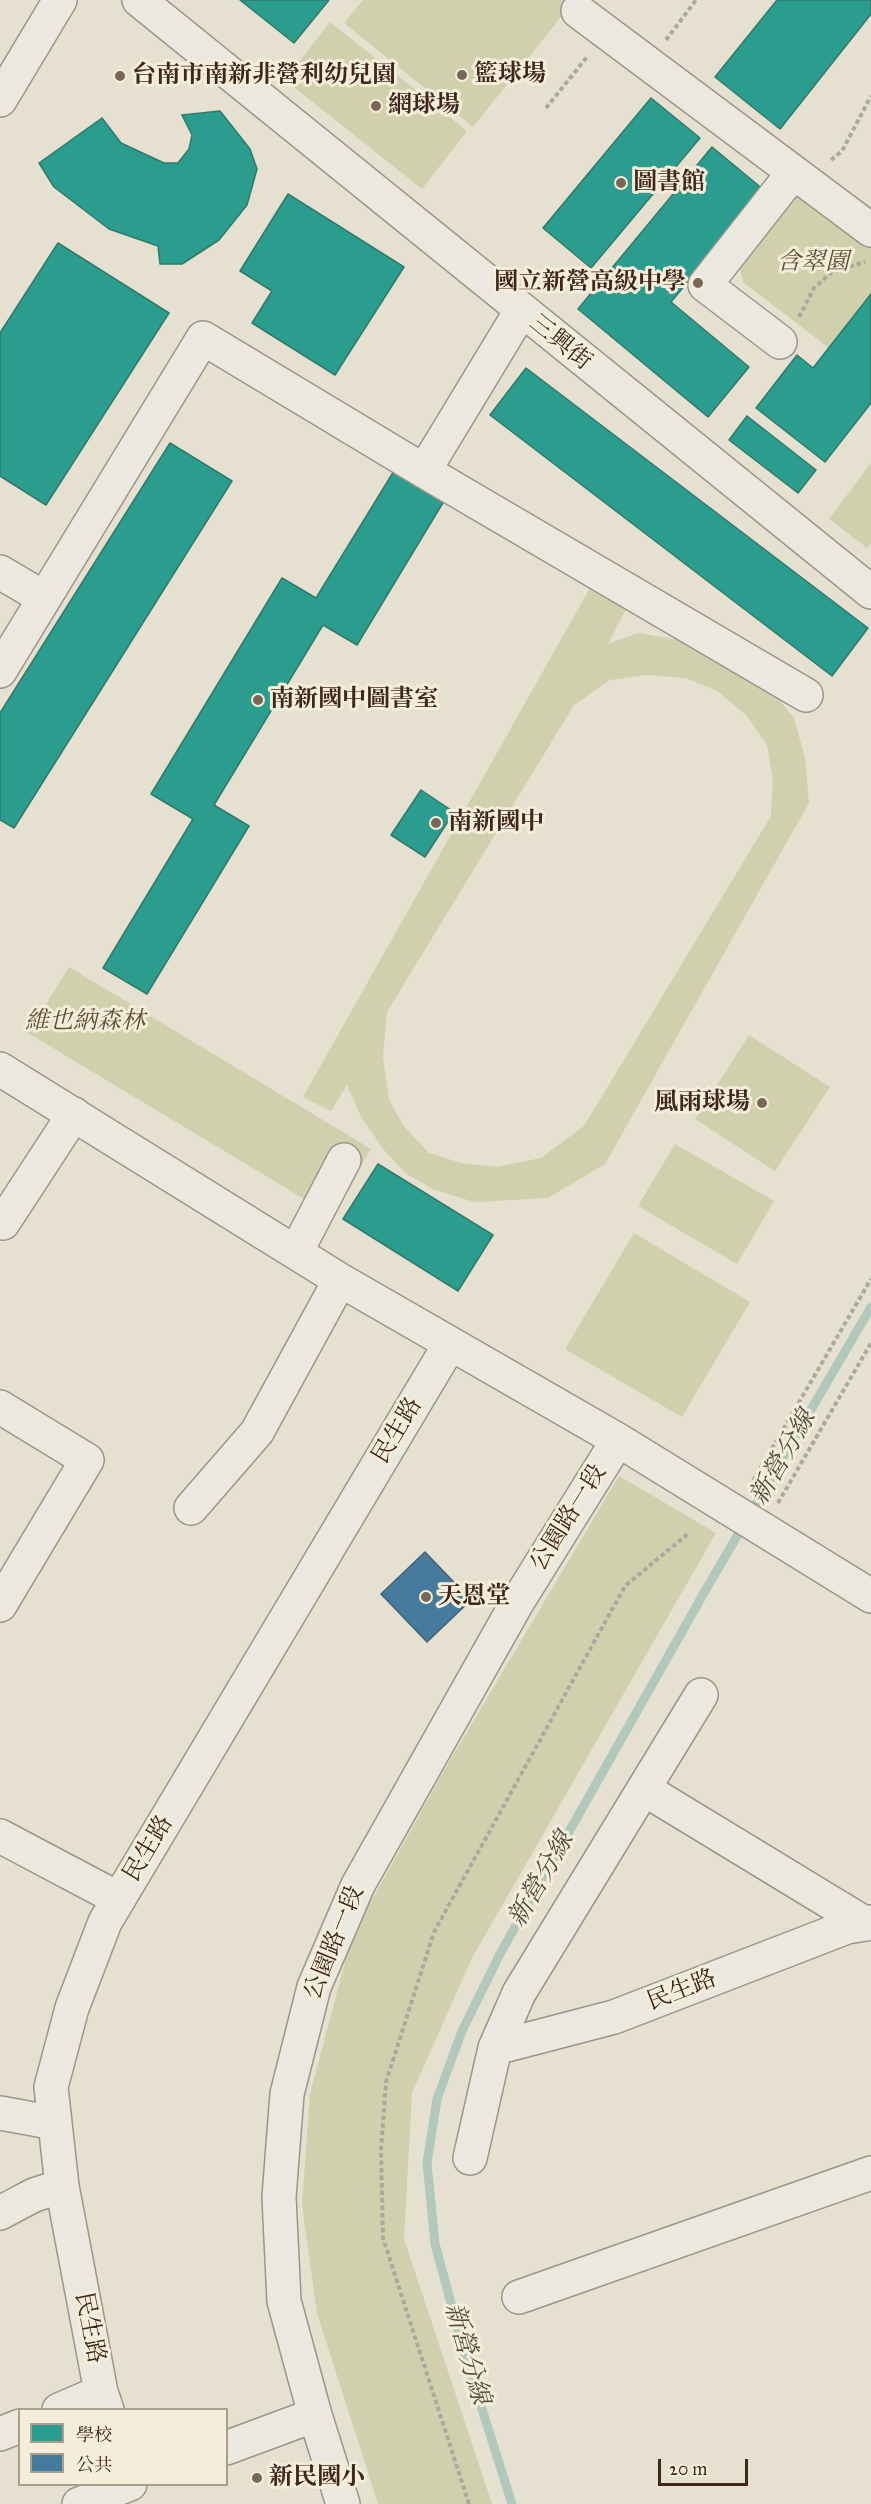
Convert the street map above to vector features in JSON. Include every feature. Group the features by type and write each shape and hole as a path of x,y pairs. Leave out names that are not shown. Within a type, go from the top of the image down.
{"street":[{"path":"0,99 60,0"},
{"name":"三興街","path":"139,0 871,592"},
{"path":"578,11 871,230"},
{"path":"788,333 705,285 799,177"},
{"path":"424,471 521,311"},
{"path":"0,671 202,338 806,695"},
{"path":"0,572 44,598"},
{"path":"2,1074 74,1114 340,1280 618,1440 871,1596"},
{"path":"3,1223 74,1114"},
{"path":"296,1252 344,1160"},
{"path":"191,1508 257,1432 340,1280"},
{"name":"民生路","path":"104,2401 62,2186 51,2087 72,2008 105,1922 450,1344"},
{"path":"0,1407 87,1460 0,1605"},
{"name":"公園路一段","path":"343,2504 315,2415 284,2301 279,2197 287,2094 314,1987 358,1885 518,1601 618,1440"},
{"path":"470,2158 495,2048 519,1993 701,1695"},
{"path":"644,1789 868,1923"},
{"path":"0,1836 119,1899"},
{"name":"民生路","path":"495,2048 614,2017 847,1927 868,1923"},
{"path":"0,2113 55,2123"},
{"path":"519,2297 871,2173"},
{"path":"0,2213 34,2195 62,2186"},
{"path":"65,2408 104,2401"},
{"path":"228,2447 315,2415"},
{"path":"0,2434 18,2427"},
{"path":"79,2504 125,2486"}],"path":[{"path":"648,64 696,0"},
{"path":"546,108 606,32"},
{"path":"799,177 842,151 871,96"},
{"path":"788,333 814,288 832,272 871,260"},
{"path":"753,1480 871,1279"},
{"path":"762,1530 871,1342"},
{"path":"469,2504 383,2238 381,2150 386,2082 434,1932 625,1586 689,1533"}],"green space":[{"name":"籃球場","path":"363,0 574,1 473,127 344,23"},
{"name":"網球場","path":"330,22 467,131 422,189 285,80"},
{"name":"含翠園","path":"805,182 871,230 871,294 829,348 743,282 738,262"},
{"path":"871,463 871,543 867,548 829,519"},
{"path":"595,579 631,600 608,644 638,633 698,643 759,675 794,718 805,758 809,803 605,1164 548,1198 474,1202 435,1190 405,1173 384,1150 361,1117 347,1085 331,1111 303,1097","holes":["647,675 686,678 717,691 746,715 767,745 773,782 771,816 584,1126 541,1158 496,1167 461,1163 429,1153 403,1125 389,1100 383,1056 387,1012 574,705 610,680"]},
{"name":"維也納森林","path":"69,967 371,1149 331,1215 28,1033"},
{"name":"風雨球場","path":"749,1035 830,1087 775,1171 695,1119"},
{"path":"675,1144 774,1201 737,1264 638,1206"},
{"path":"634,1233 750,1302 682,1417 565,1349"},
{"path":"619,1476 716,1533 472,1958 412,2093 404,2239 492,2504 378,2504 317,2313 302,2205 310,2094 352,1936 442,1774"}],"building: 學校":[{"path":"240,0 329,0 294,43"},
{"path":"777,0 871,0 871,14 780,129 715,77"},
{"name":"圖書館","path":"651,98 700,138 591,268 543,228"},
{"path":"220,111 250,149 257,169 247,205 219,240 182,264 160,264 158,246 109,229 54,187 39,163 102,118 121,143 164,163 178,163 189,149 192,135 182,115"},
{"path":"712,147 764,190 671,302 749,367 708,417 578,309"},
{"path":"288,194 404,267 335,375 252,323 272,291 240,271"},
{"path":"58,243 169,313 46,505 0,476 0,333"},
{"path":"871,294 871,403 825,462 756,408 797,355 813,368"},
{"path":"526,368 868,628 832,676 490,415"},
{"path":"747,416 816,470 798,493 729,440"},
{"path":"170,443 232,481 14,828 0,820 0,713"},
{"path":"394,471 444,501 357,645 323,625 214,805 249,826 147,994 103,968 193,819 151,794 282,578 316,598"},
{"path":"421,790 454,812 425,857 391,835"},
{"path":"378,1164 493,1235 458,1291 343,1219"}],"building: 公共":[{"name":"天恩堂","path":"425,1552 471,1600 427,1642 381,1594"}],"waterway":[{"name":"新營分線","path":"512,2504 465,2355 435,2244 427,2163 437,2099 462,2031 501,1952 705,1591 871,1307"}],"place":[{"name":"籃球場","path":"462,75"},
{"name":"台南市南新非營利幼兒園","path":"120,76"},
{"name":"網球場","path":"376,106"},
{"name":"圖書館","path":"621,183"},
{"name":"國立新營高級中學","path":"698,283"},
{"name":"南新國中圖書室","path":"258,700"},
{"name":"南新國中","path":"436,823"},
{"name":"風雨球場","path":"762,1103"},
{"name":"天恩堂","path":"426,1597"},
{"name":"新民國小","path":"257,2478"}]}
